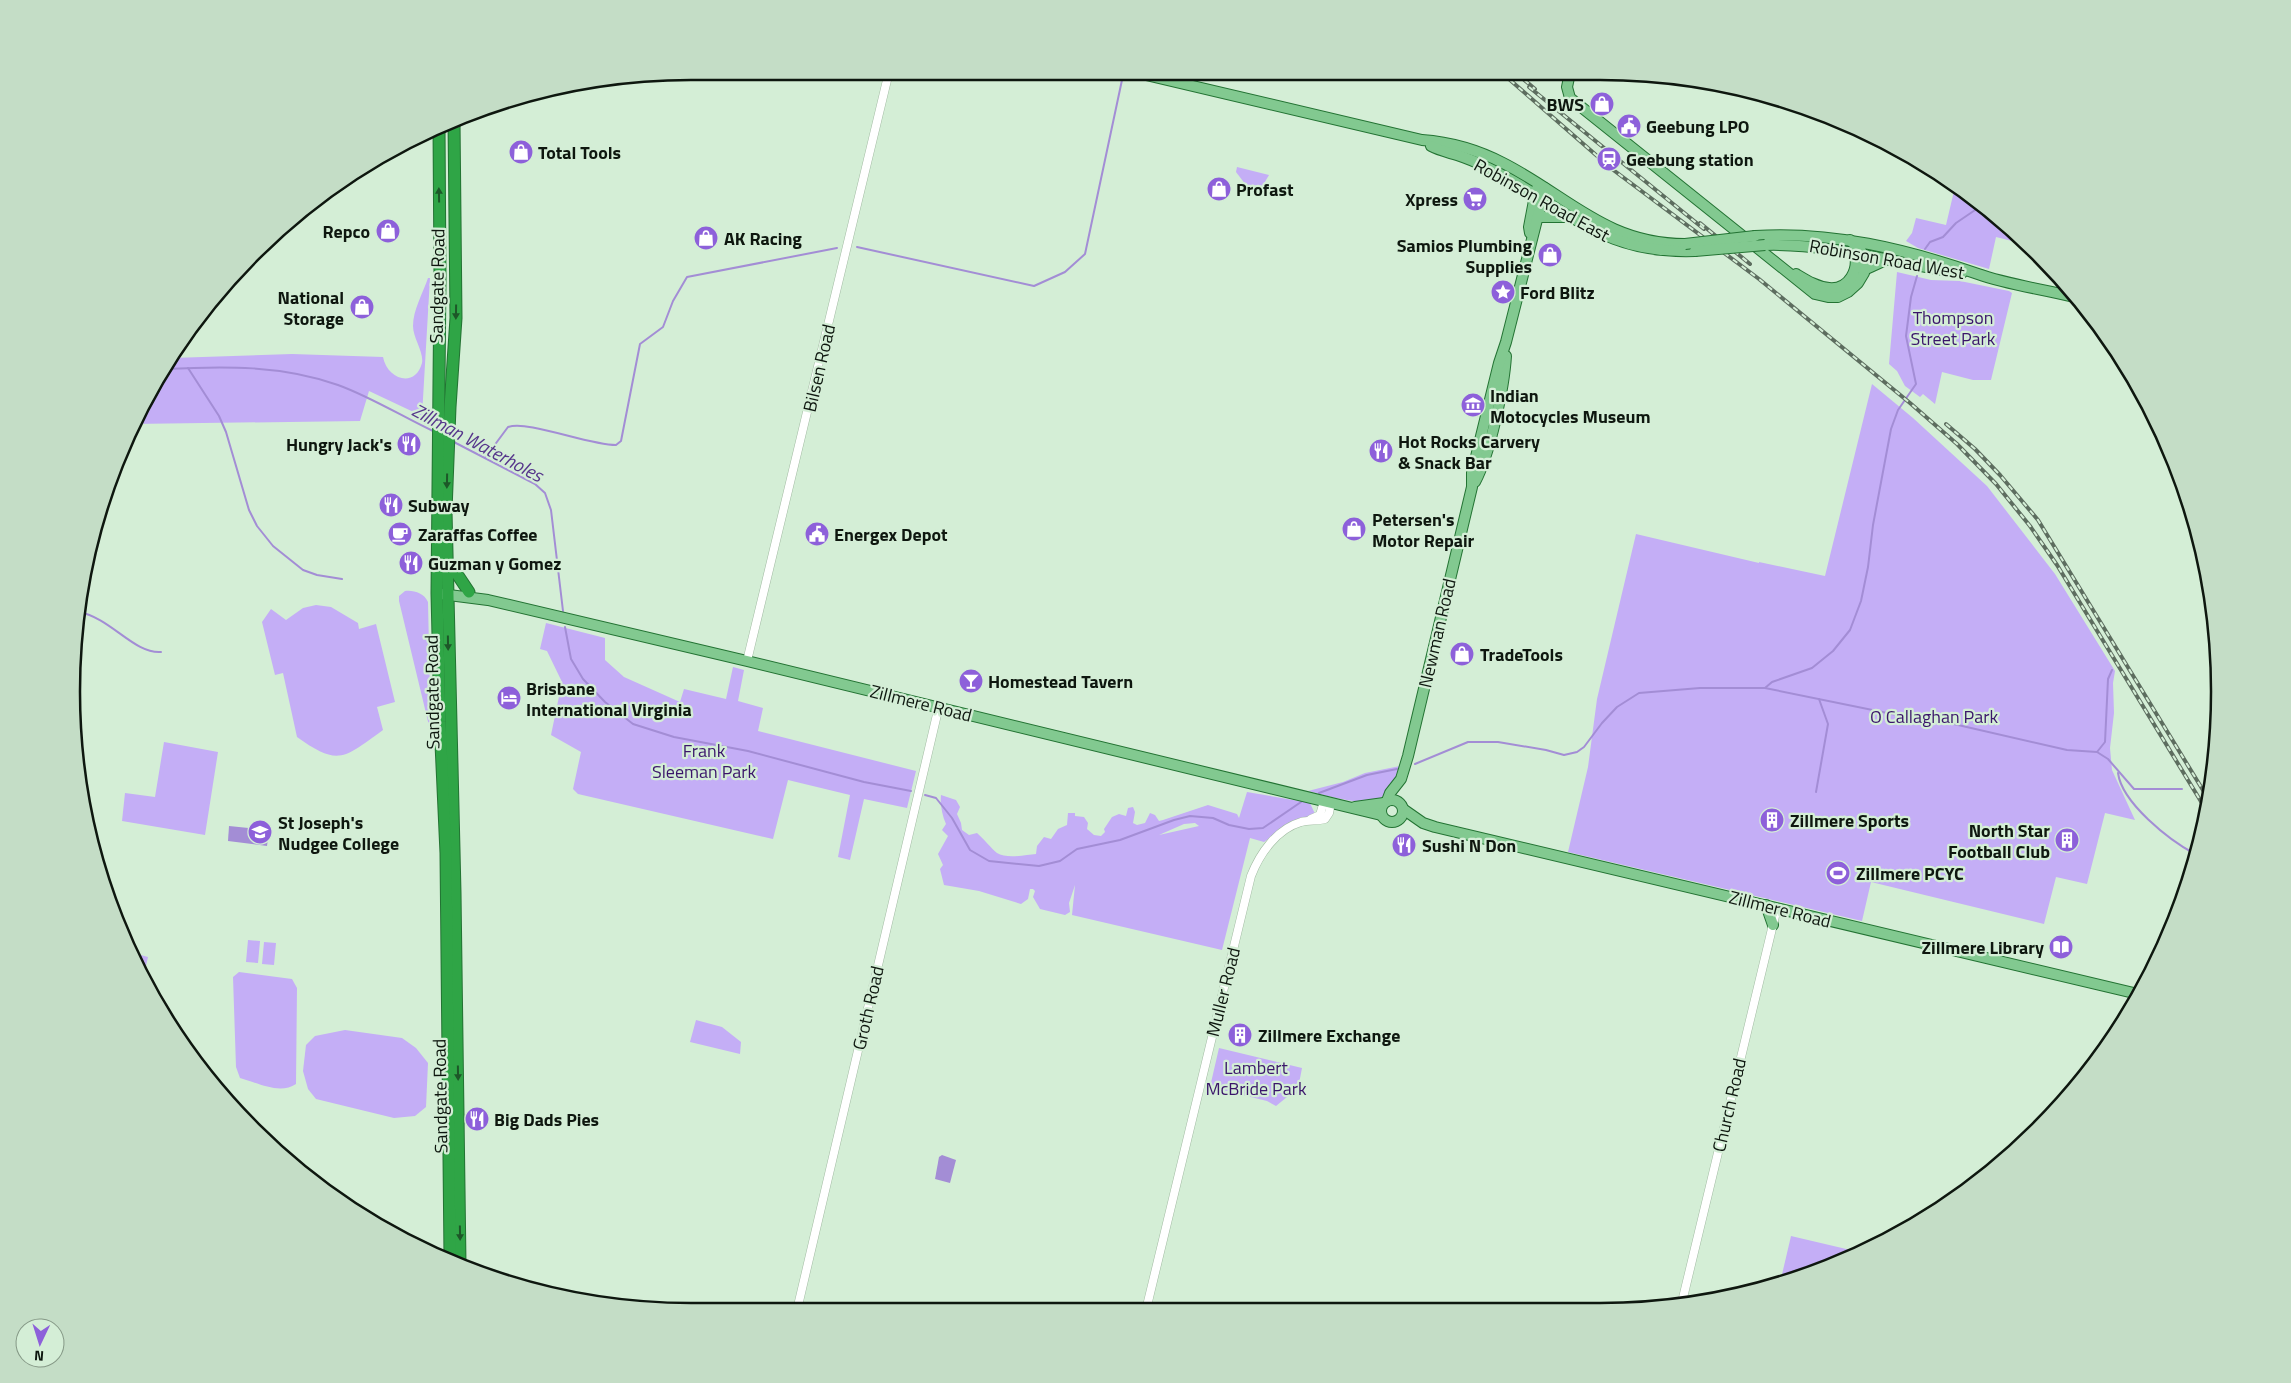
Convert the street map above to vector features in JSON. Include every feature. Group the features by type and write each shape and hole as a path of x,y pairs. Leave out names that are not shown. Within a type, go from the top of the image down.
{"highway":[{"name":"Sandgate Road","path":"450,1253 446,853 440,722 443,590 442,449 448,430 456,318 454,128"},
{"name":"Sandgate Road","path":"439,135 438,421 442,449 447,562 443,590 455,878 460,1257"},
{"path":"447,562 469,592"}],"main road":[{"name":"Robinson Road East","path":"1171,80 1422,140 1436,141 1485,155 1504,163 1592,219 1617,232 1655,242 1685,244 1755,236"},
{"path":"1569,80 1567,92 1572,100 1780,265 1810,291 1832,297 1842,295 1853,289 1864,270 1888,259"},
{"name":"Robinson Road East","path":"1422,140 1433,147 1491,169 1568,217 1601,235 1625,243 1661,250 1695,251 1765,245"},
{"name":"Newman Road","path":"1531,236 1529,226 1541,185"},
{"name":"Newman Road","path":"1401,806 1401,779 1472,487 1481,469 1489,442 1504,377 1506,342 1531,236 1538,217 1538,198"},
{"path":"1538,217 1568,217"},
{"name":"Robinson Road West","path":"1755,236 1807,235 1850,240 1928,258 1978,274 2065,295"},
{"path":"1850,240 1858,253 1864,270"},
{"name":"Robinson Road West","path":"1765,245 1812,246 1858,253 1951,272 1978,274"},
{"path":"1780,265 1817,285 1836,288 1846,282 1854,273 1858,253"},
{"name":"Zillmere Road","path":"443,590 469,592 488,600"},
{"name":"Zillmere Road","path":"443,590 938,706 1381,815"},
{"name":"Newman Road","path":"1386,802 1390,793 1401,779"},
{"path":"1394,800 1401,806 1399,820 1389,822 1381,815 1381,808 1386,802 1394,800"},
{"name":"Zillmere Road","path":"1354,807 1386,802"},
{"name":"Zillmere Road","path":"1401,806 1423,823"},
{"name":"Zillmere Road","path":"1399,820 1423,823 2131,992"},
{"path":"1766,905 1773,926"}],"street":[{"name":"Bilsen Road","path":"747,661 887,80"},
{"name":"Groth Road","path":"799,1303 938,706"},
{"name":"Muller Road","path":"1148,1303 1251,876 1259,857 1270,843 1292,826 1307,820 1324,819 1328,816 1328,802"},
{"name":"Church Road","path":"1683,1297 1777,908"}],"green space":[{"path":"1237,167 1269,175 1259,192 1252,193 1236,172"},
{"path":"1954,193 1972,206 2013,241 1996,237 1989,269 1918,248 1906,241 1912,233 1916,218 1946,225"},
{"name":"Thompson Street Park","path":"1897,272 1931,280 1960,281 2012,293 1991,380 1973,380 1942,372 1935,404 1923,394 1920,397 1905,386 1897,371 1889,364"},
{"path":"428,278 430,278 422,416 369,391 360,421 142,424 179,358 292,354 383,357 390,371 395,375 401,378 414,376 422,363 420,350 413,331 416,308"},
{"name":"O Callaghan Park","path":"1872,384 1913,418 1987,486 2055,574 2115,671 2113,683 2114,713 2110,748 2112,770 2135,820 2105,813 2087,884 2056,877 2044,924 1871,882 1862,921 1568,852 1588,767 1597,699 1636,534 1759,563 1825,576"},
{"path":"405,591 418,593 424,596 428,602 430,694 428,695 434,734 431,734 399,601 399,596"},
{"path":"316,605 331,607 358,623 359,629 376,624 395,702 377,707 383,730 359,747 341,755 323,752 297,737 283,673 275,675 262,622 271,609 286,620 303,608"},
{"name":"Frank Sleeman Park","path":"546,623 605,638 605,660 624,677 680,702 684,689 726,699 733,667 744,670 738,701 763,708 758,731 916,771 907,808 864,799 850,860 838,857 850,795 788,780 773,839 578,794 573,789 581,752 551,735 562,682 547,651 540,649"},
{"path":"164,742 218,752 205,835 122,821 125,793 155,797"},
{"path":"1400,766 1390,788 1379,799 1372,801 1344,800 1308,791 1343,782 1365,773"},
{"path":"1247,792 1310,803 1315,814 1289,824 1264,842 1250,838 1222,950 1072,915 1075,885 1069,903 1070,912 1065,915 1040,909 1033,897 1035,891 1033,889 1030,889 1028,899 1021,904 979,891 944,885 940,869 943,865 938,854 948,836 942,830 946,824 943,817 941,795 956,800 960,807 957,814 962,830 969,835 977,833 997,853 1005,856 1036,854 1037,846 1044,837 1051,839 1058,829 1067,825 1068,813 1075,813 1075,816 1084,817 1088,823 1087,829 1094,835 1101,836 1112,817 1119,814 1126,816 1128,808 1133,807 1135,812 1133,823 1137,825 1145,823 1150,813 1155,815 1159,821 1208,805 1237,814 1239,818","holes":["1195,823 1199,826 1159,835 1184,824"]},
{"path":"248,940 260,941 258,963 246,962"},
{"path":"264,942 276,943 274,965 262,964"},
{"path":"140,955 148,957 146,967"},
{"path":"239,972 292,979 297,988 296,1084 290,1087 269,1087 240,1078 236,1067 233,977"},
{"path":"696,1020 722,1027 741,1042 740,1054 690,1042"},
{"path":"345,1030 402,1038 416,1048 428,1063 426,1107 415,1116 394,1118 316,1099 308,1089 303,1071 306,1045 315,1036"},
{"name":"Lambert McBride Park","path":"1219,1048 1302,1068 1297,1094 1287,1097 1276,1106 1267,1101 1210,1087"},
{"path":"1791,1236 1849,1250 1796,1271 1782,1275"}],"shaded area":[{"path":"229,826 269,830 267,846 228,841"},
{"path":"942,1155 956,1160 950,1183 935,1179 939,1157"}],"waterway":[{"path":"857,247 1034,286 1065,272 1085,254 1122,80"},
{"path":"1925,249 1930,242 1943,237 1956,223 1976,209"},
{"path":"485,458 508,427 517,426 616,445 621,441 640,344 663,327 673,301 687,277 837,248"},
{"path":"1415,764 1468,742 1498,742 1564,755 1577,752 1584,747 1617,707 1639,693 1700,688 1765,688 1772,682 1812,668 1833,651 1850,630 1861,601 1891,429 1898,410 1916,384 1906,336 1911,297 1917,276"},
{"path":"188,368 219,416 226,432 249,510 257,526 273,546 303,570 317,575 342,579"},
{"path":"173,369 253,368 317,378 363,395 435,432"},
{"name":"Zillman Waterholes","path":"452,441 535,484 545,493 551,510 563,611"},
{"path":"85,614 102,621 141,647 161,652"},
{"name":"Zillman Waterholes","path":"565,627 571,659 583,679 605,702 633,724 674,737 748,751 864,782 911,791"},
{"path":"2097,752 2105,742 2108,679 2112,670"},
{"path":"1765,688 1902,716 1945,722 2067,750 2097,752 2108,759 2134,789 2182,789"},
{"path":"1816,792 1828,724 1819,699"},
{"name":"Zillman Waterholes","path":"1319,793 1367,775 1397,769"},
{"path":"2118,773 2121,785 2128,796 2148,820 2190,851"},
{"name":"Zillman Waterholes","path":"925,795 936,798 952,818 970,850 989,861 1039,866 1060,861 1077,849 1120,840 1190,816 1213,818 1229,825 1249,829 1263,828 1301,802"}],"railway":[{"path":"1510,80 1612,169 1759,279 1910,403 1957,444 1996,484 2030,526 2057,565 2201,801"},
{"path":"1524,80 1535,89"},
{"path":"1529,87 1704,229"},
{"path":"1700,223 1750,264"},
{"path":"1946,424 1975,449 2000,475 2038,520 2203,790"}],"place":[{"name":"BWS","path":"1602,104"},
{"name":"Geebung LPO","path":"1629,126"},
{"name":"Total Tools","path":"521,152"},
{"name":"Geebung station","path":"1609,159"},
{"name":"Profast","path":"1219,189"},
{"name":"Xpress","path":"1475,199"},
{"name":"Repco","path":"388,231"},
{"name":"AK Racing","path":"706,238"},
{"name":"Samios Plumbing Supplies","path":"1550,255"},
{"name":"Ford Blitz","path":"1503,292"},
{"name":"National Storage","path":"362,307"},
{"name":"Indian Motocycles Museum","path":"1473,405"},
{"name":"Hungry Jack's","path":"409,444"},
{"name":"Hot Rocks Carvery & Snack Bar","path":"1381,451"},
{"name":"Subway","path":"391,505"},
{"name":"Petersen's Motor Repair","path":"1354,529"},
{"name":"Zaraffas Coffee","path":"400,534"},
{"name":"Energex Depot","path":"817,534"},
{"name":"Guzman y Gomez","path":"411,563"},
{"name":"TradeTools","path":"1462,654"},
{"name":"Homestead Tavern","path":"971,681"},
{"name":"Brisbane International Virginia","path":"509,698"},
{"name":"Zillmere Sports","path":"1772,820"},
{"name":"St Joseph's Nudgee College","path":"260,832"},
{"name":"North Star Football Club","path":"2067,840"},
{"name":"Sushi N Don","path":"1404,845"},
{"name":"Zillmere PCYC","path":"1838,873"},
{"name":"Zillmere Library","path":"2061,947"},
{"name":"Zillmere Exchange","path":"1240,1035"},
{"name":"Big Dads Pies","path":"477,1119"}]}
